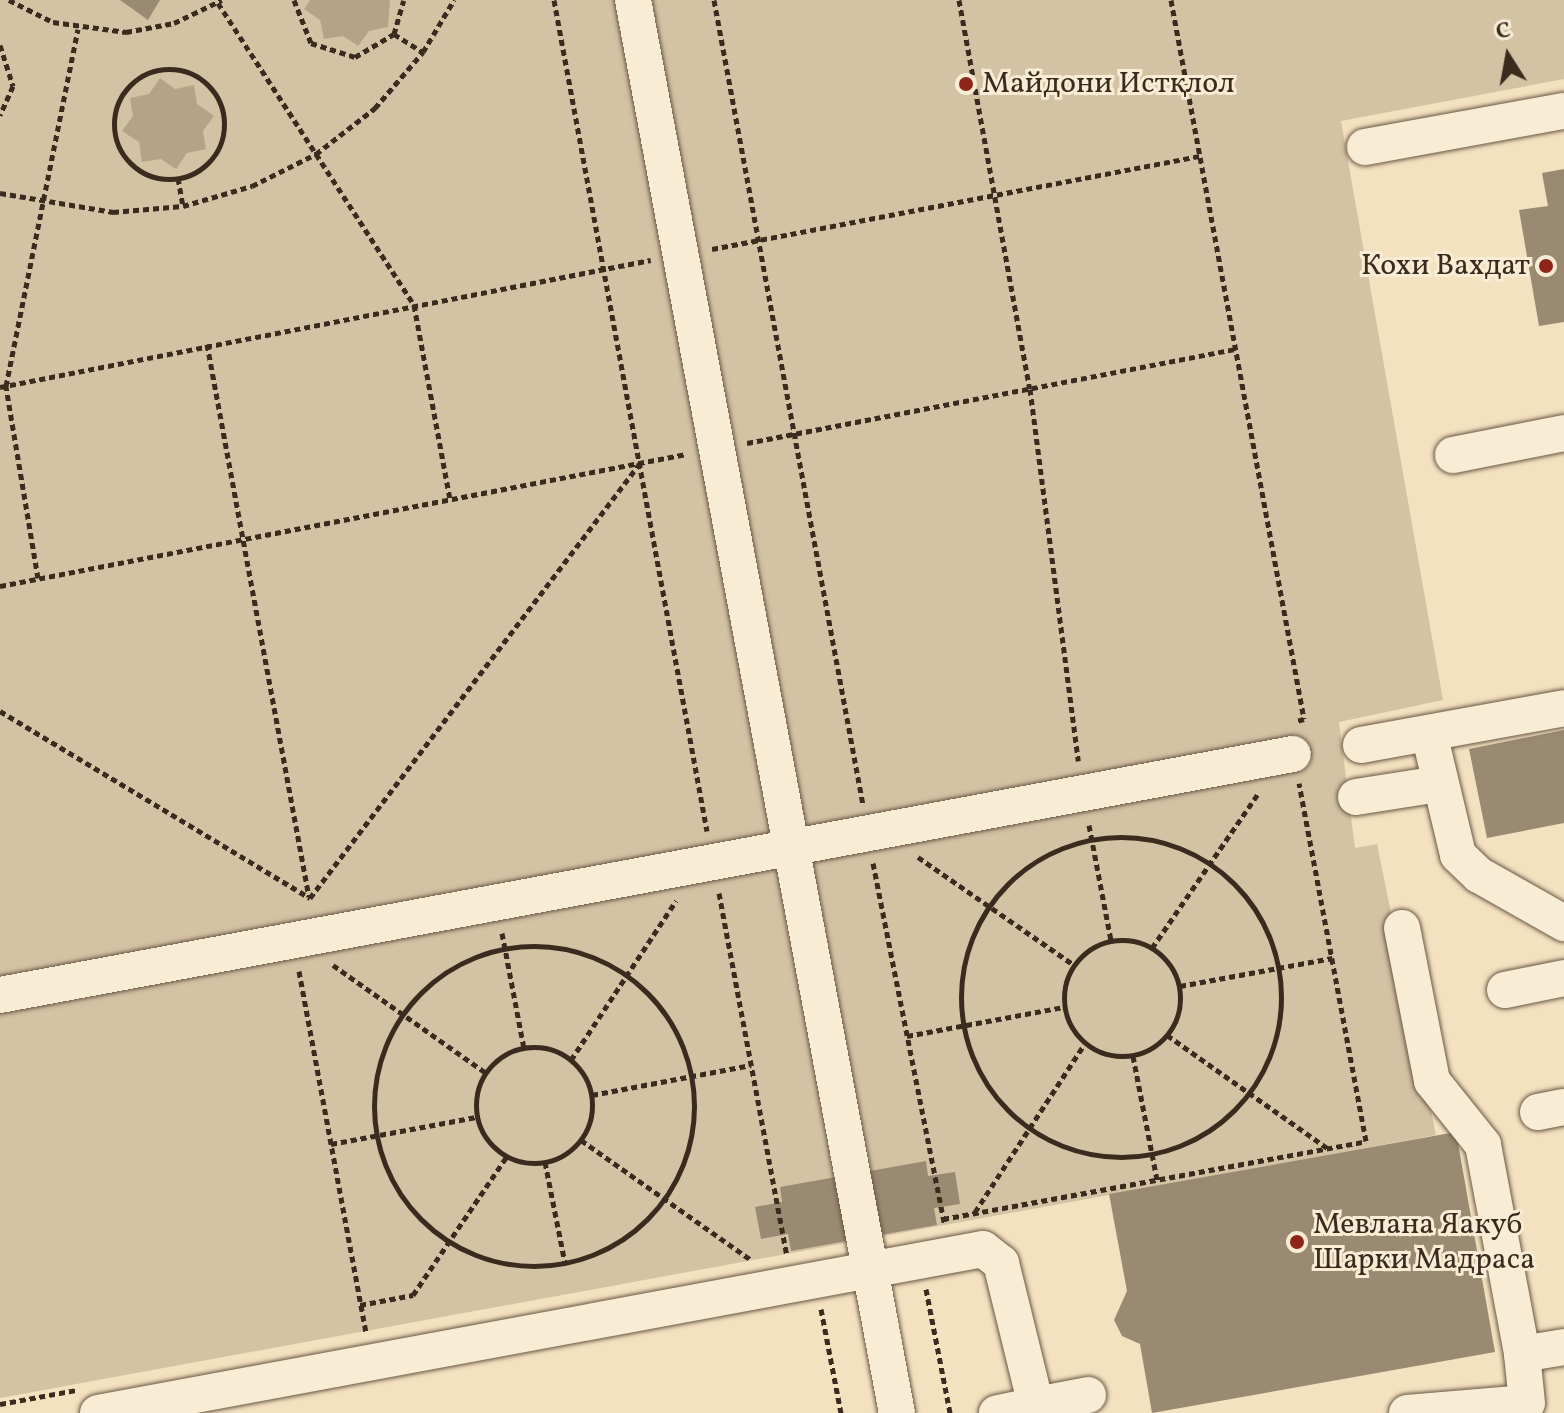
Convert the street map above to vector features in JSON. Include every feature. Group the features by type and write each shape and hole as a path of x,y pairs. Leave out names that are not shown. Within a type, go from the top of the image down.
{"street":[{"path":"633,0 897,1413"},
{"path":"1365,147 1564,111"},
{"path":"1453,455 1564,433"},
{"path":"1361,745 1564,708"},
{"path":"1429,733 1452,842 1468,865 1564,923"},
{"path":"0,995 792,848 871,855 1293,771"},
{"path":"1356,797 1439,784"},
{"path":"1402,928 1432,1081 1483,1145 1522,1354 1527,1408 1407,1413"},
{"path":"1505,990 1564,978"},
{"path":"95,1400 367,1343 816,1279 867,1254 920,1260 983,1249 996,1256 1036,1405"},
{"path":"1522,1354 1564,1347"},
{"path":"997,1413 1088,1395"}],"path":[{"path":"9,0 78,29 151,29 220,2 414,305 450,499"},
{"path":"294,0 311,43 339,57 370,54 394,34 404,0"},
{"path":"0,193 42,204 113,212 183,206 252,186 316,154 375,108 423,52 454,0"},
{"path":"554,0 707,831"},
{"path":"714,0 871,855 943,1219 1366,1141 1293,771"},
{"path":"959,0 1030,389 1087,813 1111,940"},
{"path":"1171,0 1304,719"},
{"path":"38,578 3,386 78,29"},
{"path":"394,34 423,52"},
{"path":"0,45 13,86 0,115"},
{"path":"159,70 203,81 224,121 216,152 178,178 134,167 113,126 121,96 159,70"},
{"path":"3,386 207,344 1200,156"},
{"path":"178,178 183,206"},
{"path":"207,344 311,908"},
{"path":"0,586 1236,349"},
{"path":"310,898 641,462"},
{"path":"0,711 310,898"},
{"path":"1152,948 1263,785 1249,788"},
{"path":"1092,840 1158,841 1210,864 1246,896 1279,968 1277,1033 1249,1093 1211,1129 1152,1153 1084,1153 1030,1128 981,1076 963,1026 962,973 989,907 1031,865 1092,840"},
{"path":"900,857 928,851"},
{"path":"914,854 1074,965"},
{"path":"732,889 719,891 787,1257"},
{"path":"571,1060 678,899"},
{"path":"501,932 524,1048"},
{"path":"1111,940 1152,948 1180,986 1178,1017 1167,1035 1133,1056 1085,1043 1064,1007 1074,965 1111,940"},
{"path":"505,949 571,950 627,976 674,1027 692,1076 693,1130 665,1199 624,1239 565,1263 497,1262 449,1242 409,1207 376,1136 375,1083 403,1014 444,974 505,949"},
{"path":"1180,986 1332,958"},
{"path":"332,964 486,1073"},
{"path":"299,971 367,1343"},
{"path":"907,1036 1064,1007"},
{"path":"1167,1035 1328,1148"},
{"path":"975,1213 1085,1043"},
{"path":"524,1048 571,1060 592,1095 581,1140 545,1162 507,1156 490,1143 477,1117 486,1073 524,1048"},
{"path":"1133,1056 1157,1180"},
{"path":"592,1095 751,1065"},
{"path":"331,1144 477,1117"},
{"path":"581,1140 756,1263 740,1266"},
{"path":"360,1305 413,1295 507,1156"},
{"path":"545,1162 565,1263"},
{"path":"920,1260 950,1413"},
{"path":"816,1279 841,1413"},
{"path":"0,1404 95,1400"}],"shaded area":[{"path":"0,0 1564,0 1564,79 1341,121 1443,700 1339,722 1355,848 1377,844 1436,1135 0,1398"},
{"path":"310,0 390,0 388,27 369,31 358,46 343,36 324,39 320,20 304,9"},
{"path":"160,78 175,89 194,85 197,104 214,116 203,131 206,149 187,153 176,169 161,159 142,162 139,142 122,131 133,116 130,98 149,94"}],"building":[{"path":"120,0 160,0 148,20"},
{"name":"Кохи Вахдат","path":"1564,169 1564,322 1539,326 1519,210 1548,206 1542,173"},
{"path":"1564,730 1564,823 1487,838 1469,749"},
{"name":"Мевлана Яакуб Шарки Мадраса","path":"1456,1132 1495,1352 1152,1413 1140,1344 1122,1336 1114,1320 1127,1291 1109,1194"},
{"path":"926,1161 928,1176 955,1172 960,1204 934,1208 937,1225 791,1251 788,1234 761,1239 755,1207 782,1202 780,1187"}],"place":[{"name":"Майдони Истқлол","path":"966,84"},
{"name":"Кохи Вахдат","path":"1546,266"},
{"name":"Мевлана Яакуб Шарки Мадраса","path":"1297,1242"}]}
